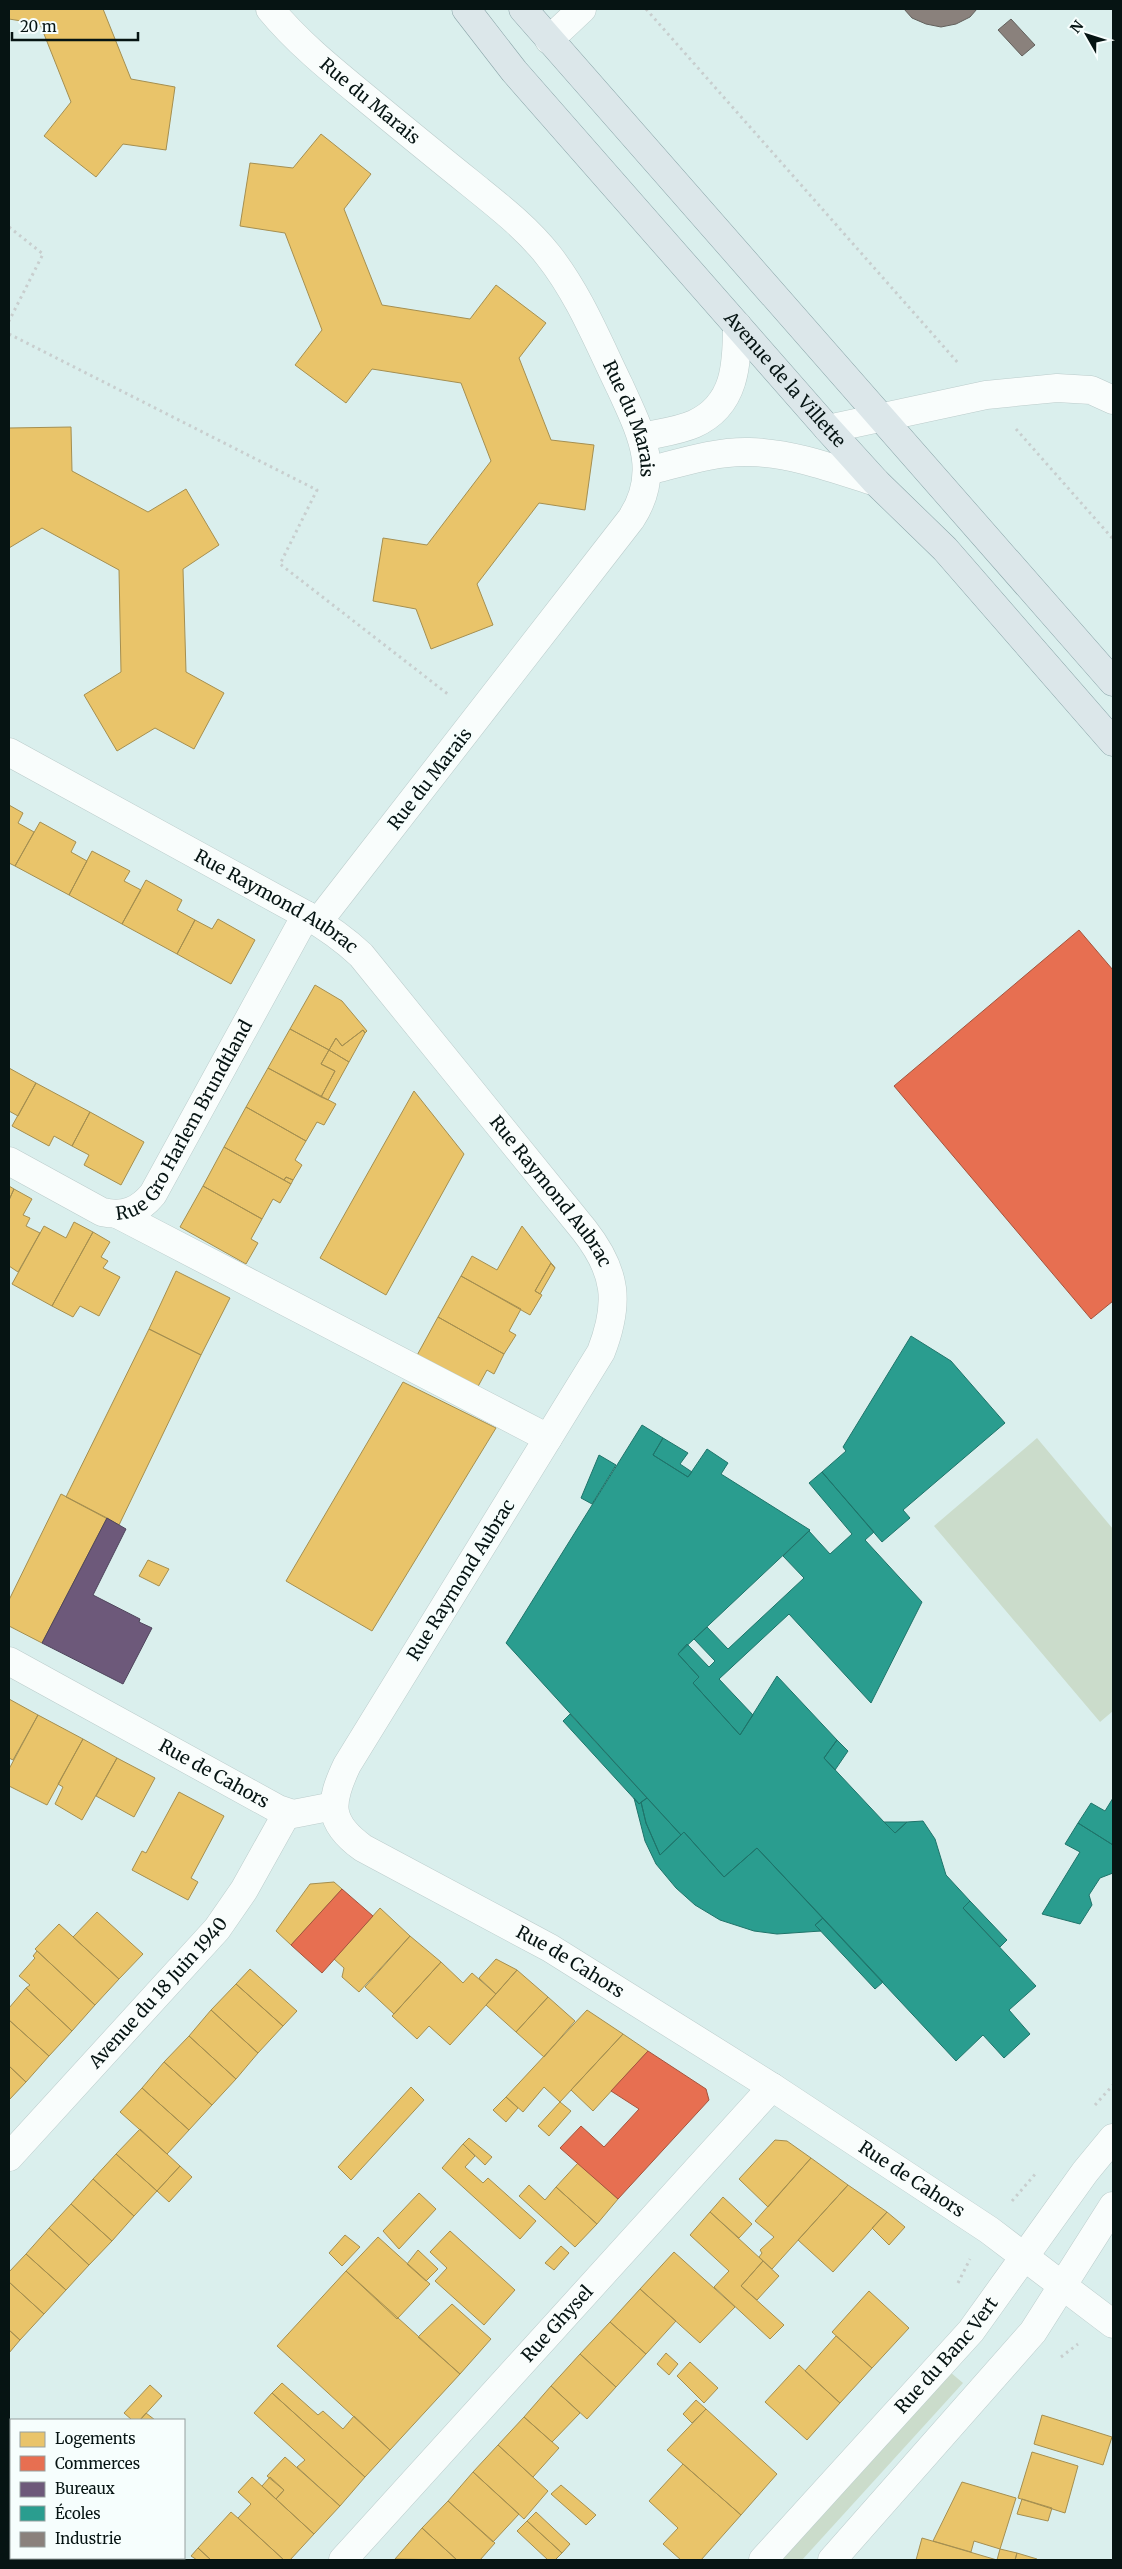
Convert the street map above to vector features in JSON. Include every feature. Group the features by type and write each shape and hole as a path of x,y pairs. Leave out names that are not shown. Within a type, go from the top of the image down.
{"main road":[{"name":"Avenue de la Villette","path":"466,9 514,72 828,429 876,482 945,548 1113,742"},
{"path":"523,9 1113,682"}],"street":[{"name":"Rue du Marais","path":"270,9 330,69 516,222 547,254 576,296 642,437 648,471 644,496 631,519 477,718 312,919"},
{"path":"549,40 582,9"},
{"path":"642,437 693,425 719,406 732,383 736,368 736,324"},
{"path":"828,429 986,395 1074,387 1090,390 1113,400"},
{"path":"648,471 716,455 748,452 801,460 876,482"},
{"name":"Rue Raymond Aubrac","path":"9,752 332,930 361,955 584,1230 608,1269 613,1284 611,1326 601,1352 347,1765 337,1787 334,1806"},
{"name":"Rue Gro Harlem Brundtland","path":"9,1161 102,1212 119,1215 142,1206 153,1194 312,919"},
{"path":"119,1215 548,1438"},
{"name":"Rue de Cahors","path":"9,1661 287,1813 301,1814 334,1806 335,1816 342,1831 363,1848 550,1948 772,2087 975,2220 1113,2324"},
{"name":"Avenue du 18 Juin 1940","path":"9,2157 217,1929 244,1890 287,1813"},
{"name":"Rue Ghysel","path":"343,2560 772,2087"},
{"name":"Rue du Banc Vert","path":"763,2560 971,2332 1085,2172 1113,2138"},
{"path":"832,2560 1018,2351 1063,2287 1113,2206"}],"path":[{"path":"646,9 1113,539"},
{"path":"9,227 43,254 9,321"},
{"path":"9,334 317,490 280,564 477,718"}],"green space":[{"path":"1037,1438 1113,1529 1113,1711 1100,1722 934,1526"},
{"path":"950,2372 963,2383 802,2560 779,2560"}],"building: Logements":[{"path":"9,9 103,9 131,79 175,87 166,150 123,144 96,177 44,136 71,102 40,24 9,19"},
{"path":"321,134 371,174 344,209 382,305 470,319 496,285 546,323 519,358 551,440 594,445 585,510 539,503 477,584 493,625 431,649 416,609 373,601 383,538 427,545 491,461 461,383 372,369 346,403 295,365 322,330 285,233 240,226 250,163 293,168"},
{"path":"71,427 72,471 148,512 186,489 219,545 183,569 186,672 224,693 194,749 155,728 117,751 84,695 121,672 119,570 42,528 9,548 9,428"},
{"path":"9,805 23,813 18,823 34,832 15,866 9,863"},
{"path":"40,822 76,842 71,852 87,861 69,895 15,866"},
{"path":"92,851 130,871 124,881 141,890 122,924 69,895"},
{"path":"146,880 182,900 177,910 195,920 177,954 122,924"},
{"path":"218,919 255,940 231,984 177,954 195,920 212,929"},
{"path":"315,985 342,1001 367,1031 365,1033 363,1030 342,1046 336,1038 329,1050 290,1029"},
{"path":"290,1029 329,1050 321,1064 335,1071 321,1097 268,1068"},
{"path":"363,1030 365,1033 349,1062 329,1050 336,1038 342,1046"},
{"path":"329,1050 349,1062 328,1100 321,1097 335,1071 321,1064"},
{"path":"9,1068 36,1083 18,1116 9,1111"},
{"path":"268,1068 336,1104 324,1125 317,1122 306,1141 246,1107"},
{"path":"36,1083 90,1112 72,1146 54,1136 49,1146 12,1126"},
{"path":"414,1091 464,1154 386,1295 320,1258"},
{"path":"246,1107 306,1141 295,1160 302,1165 293,1180 286,1177 284,1180 224,1147"},
{"path":"90,1112 144,1142 121,1185 84,1165 89,1155 72,1146"},
{"path":"224,1147 291,1184 280,1203 273,1199 262,1219 203,1186"},
{"path":"286,1177 293,1180 291,1184 284,1180"},
{"path":"9,1186 14,1189 9,1200"},
{"path":"203,1186 262,1219 251,1239 258,1243 246,1264 180,1227"},
{"path":"14,1189 32,1199 23,1215 30,1218 26,1226 40,1233 18,1272 9,1266 9,1200"},
{"path":"74,1222 93,1232 52,1306 12,1284 44,1226 66,1238"},
{"path":"522,1226 555,1268 551,1263 535,1291 542,1295 530,1315 461,1276 472,1256 497,1270"},
{"path":"93,1232 110,1242 101,1257 108,1261 103,1268 120,1277 99,1316 80,1306 73,1317 52,1306"},
{"path":"551,1263 555,1268 540,1294 535,1291"},
{"path":"176,1271 230,1298 201,1355 149,1329"},
{"path":"461,1276 521,1309 509,1331 516,1335 504,1354 438,1317"},
{"path":"438,1317 504,1354 494,1374 487,1370 475,1392 415,1359"},
{"path":"149,1329 201,1355 119,1525 66,1497"},
{"path":"403,1382 496,1428 372,1631 286,1581"},
{"path":"61,1494 107,1518 42,1643 9,1626 9,1600"},
{"path":"148,1560 169,1569 159,1586 139,1576"},
{"path":"9,1699 38,1715 13,1760 9,1758"},
{"path":"38,1715 83,1739 47,1805 9,1786 9,1769"},
{"path":"83,1739 117,1758 82,1820 55,1804 63,1787 58,1784"},
{"path":"117,1758 155,1778 134,1817 96,1796"},
{"path":"179,1792 224,1816 191,1878 198,1882 188,1900 132,1870 142,1851 146,1853"},
{"path":"334,1882 342,1889 291,1945 276,1931 310,1884"},
{"path":"380,1908 410,1936 359,1992 342,1977 344,1968 334,1959"},
{"path":"97,1912 143,1954 119,1979 73,1937"},
{"path":"59,1924 119,1979 95,2005 35,1949"},
{"path":"410,1936 441,1962 394,2014 365,1987"},
{"path":"37,1951 95,2005 72,2031 26,1988 30,1985 19,1976 35,1958 33,1956"},
{"path":"496,1959 517,1970 496,1994 479,1978"},
{"path":"441,1962 463,1983 472,1973 496,1994 450,2045 429,2026 417,2039 392,2016"},
{"path":"250,1969 297,2011 283,2026 236,1984"},
{"path":"517,1970 548,1997 516,2032 486,2005"},
{"path":"236,1984 283,2026 258,2053 211,2010"},
{"path":"26,1988 72,2031 49,2056 9,2020 9,2008"},
{"path":"548,1997 575,2021 544,2057 516,2032"},
{"path":"211,2010 258,2053 236,2079 189,2036"},
{"path":"587,2010 623,2034 560,2102 544,2087 523,2112 506,2097"},
{"path":"9,2020 49,2056 26,2082 9,2066"},
{"path":"623,2034 648,2051 593,2111 571,2090"},
{"path":"189,2036 236,2079 212,2105 164,2062"},
{"path":"164,2062 212,2105 189,2130 142,2088"},
{"path":"9,2066 26,2082 9,2100"},
{"path":"411,2087 424,2100 351,2180 338,2167"},
{"path":"142,2088 189,2130 167,2154 120,2112"},
{"path":"506,2097 518,2108 506,2122 493,2110"},
{"path":"560,2102 571,2111 549,2136 538,2126"},
{"path":"140,2129 180,2166 157,2191 116,2154"},
{"path":"469,2138 492,2157 485,2165 463,2144"},
{"path":"775,2140 787,2141 811,2158 768,2207 739,2179"},
{"path":"463,2144 475,2156 465,2167 483,2183 488,2178 536,2221 520,2239 442,2168"},
{"path":"116,2154 157,2191 134,2216 93,2179"},
{"path":"811,2158 848,2185 772,2269 759,2257 762,2253 760,2250 774,2237 755,2221"},
{"path":"578,2163 618,2199 597,2224 556,2187"},
{"path":"180,2166 192,2177 169,2202 157,2191"},
{"path":"93,2179 134,2216 112,2241 71,2204"},
{"path":"529,2185 545,2200 556,2187 597,2224 575,2247 519,2196"},
{"path":"848,2185 887,2212 833,2272 798,2240"},
{"path":"419,2193 436,2209 399,2249 383,2231"},
{"path":"723,2197 752,2224 739,2238 710,2212"},
{"path":"71,2204 112,2241 89,2265 49,2228"},
{"path":"710,2212 763,2261 741,2286 784,2325 770,2339 714,2287 729,2271 690,2235"},
{"path":"887,2212 905,2227 889,2245 872,2228"},
{"path":"49,2228 89,2265 66,2290 26,2254"},
{"path":"450,2231 515,2290 484,2325 435,2281 447,2268 430,2252"},
{"path":"345,2235 360,2247 342,2266 329,2253"},
{"path":"378,2237 430,2284 397,2319 346,2271"},
{"path":"561,2246 569,2253 554,2270 545,2263"},
{"path":"418,2250 438,2269 426,2281 407,2264"},
{"path":"674,2252 735,2307 700,2343 640,2289"},
{"path":"26,2254 66,2290 44,2314 9,2282 9,2272"},
{"path":"763,2261 779,2276 757,2300 741,2286"},
{"path":"346,2271 460,2374 390,2450 277,2346"},
{"path":"9,2282 44,2314 20,2340 9,2330"},
{"path":"640,2289 676,2321 646,2354 610,2322"},
{"path":"869,2291 909,2328 872,2368 832,2332"},
{"path":"452,2304 491,2339 460,2374 418,2337"},
{"path":"610,2322 646,2354 616,2387 580,2354"},
{"path":"9,2330 20,2340 9,2353"},
{"path":"836,2336 872,2368 840,2403 805,2371"},
{"path":"666,2353 678,2364 669,2375 657,2364"},
{"path":"580,2354 616,2387 587,2419 551,2386"},
{"path":"690,2362 718,2388 704,2403 677,2376"},
{"path":"799,2365 840,2403 807,2440 765,2402"},
{"path":"282,2383 318,2415 323,2411 343,2429 354,2416 390,2450 365,2477 272,2393"},
{"path":"150,2385 162,2396 141,2419 131,2419 124,2413"},
{"path":"551,2386 580,2413 552,2442 524,2417"},
{"path":"272,2393 365,2477 340,2506 297,2467 305,2460 254,2413"},
{"path":"696,2400 706,2409 692,2423 683,2414"},
{"path":"706,2409 777,2474 741,2515 667,2450"},
{"path":"146,2413 154,2419 141,2419"},
{"path":"1042,2415 1112,2437 1103,2465 1034,2444"},
{"path":"524,2417 559,2448 533,2477 498,2445"},
{"path":"498,2445 548,2491 524,2519 473,2472"},
{"path":"1032,2452 1078,2466 1065,2513 1018,2498"},
{"path":"285,2457 340,2506 314,2534 276,2499 284,2490 267,2476"},
{"path":"683,2464 741,2515 701,2560 681,2560 663,2544 678,2528 649,2501"},
{"path":"473,2472 519,2514 493,2542 448,2501"},
{"path":"252,2477 314,2534 290,2560 284,2560 238,2518 251,2504 238,2492"},
{"path":"270,2477 284,2490 276,2499 262,2486"},
{"path":"962,2482 1016,2498 1000,2549 974,2541 971,2552 933,2541"},
{"path":"561,2485 596,2515 586,2525 551,2494"},
{"path":"1022,2499 1052,2508 1048,2521 1017,2514"},
{"path":"448,2501 495,2543 480,2560 457,2560 422,2528"},
{"path":"231,2512 284,2560 211,2560 198,2548"},
{"path":"536,2512 570,2544 562,2553 527,2521"},
{"path":"527,2521 562,2553 555,2560 548,2560 517,2531"},
{"path":"422,2528 457,2560 395,2559"},
{"path":"922,2538 997,2560 916,2560"},
{"path":"10,2539 9,2560 9,2541"},
{"path":"198,2548 211,2560 197,2560 191,2556"},
{"path":"1000,2549 1017,2553 1015,2560 997,2560"},
{"path":"1017,2553 1037,2559 1037,2560 1015,2560"}],"building: Commerces":[{"path":"1079,930 1113,970 1113,1301 1091,1319 894,1086"},
{"path":"342,1889 373,1916 322,1973 291,1945"},
{"path":"648,2051 706,2089 709,2100 618,2199 560,2148 581,2126 604,2147 639,2109 611,2091"}],"building: Bureaux":[{"path":"107,1518 126,1529 93,1595 140,1619 139,1622 152,1628 123,1684 42,1643"}],"building: Écoles":[{"path":"911,1336 951,1361 1005,1423 903,1510 910,1518 882,1542 822,1472 846,1451 843,1447"},
{"path":"642,1425 663,1438 653,1455 688,1477 707,1449 728,1463 721,1474 810,1530 678,1654 699,1677 693,1683 740,1735 777,1676 837,1740 824,1758 895,1833 907,1822 923,1821 935,1839 946,1875 970,1901 963,1908 1036,1986 1009,2010 1030,2034 1004,2058 983,2035 956,2061 757,1848 724,1877 684,1832 681,1835 506,1643"},
{"path":"663,1438 688,1453 680,1464 692,1472 688,1477 653,1455"},
{"path":"599,1455 616,1465 592,1504 581,1498"},
{"path":"822,1472 874,1532 865,1540 922,1602 871,1703 789,1614 719,1679 753,1715 740,1735 693,1683 699,1677 678,1654 687,1644 709,1667 715,1661 694,1639 707,1627 728,1649 804,1578 783,1556 809,1531 830,1554 852,1534 809,1483"},
{"path":"570,1714 647,1798 639,1804 563,1721"},
{"path":"837,1740 848,1751 835,1770 824,1758"},
{"path":"634,1798 639,1804 641,1802 646,1823 660,1855 684,1832 724,1877 757,1848 823,1918 815,1925 821,1931 777,1934 754,1931 720,1920 695,1905 676,1888 656,1864 645,1841"},
{"path":"647,1798 681,1835 660,1855 646,1823 641,1802"},
{"path":"1113,1798 1113,1845 1078,1823 1091,1803 1105,1811"},
{"path":"884,1822 907,1822 895,1833"},
{"path":"1078,1823 1113,1845 1113,1873 1100,1878 1089,1895 1092,1905 1080,1924 1042,1914 1080,1852 1065,1844"},
{"path":"970,1901 1007,1940 1000,1947 963,1908"},
{"path":"823,1918 883,1982 875,1989 815,1925"}],"building: Industrie":[{"path":"904,9 977,9 970,17 956,24 941,27 926,24 912,18"},
{"path":"1011,19 1035,45 1022,56 998,30"}]}
